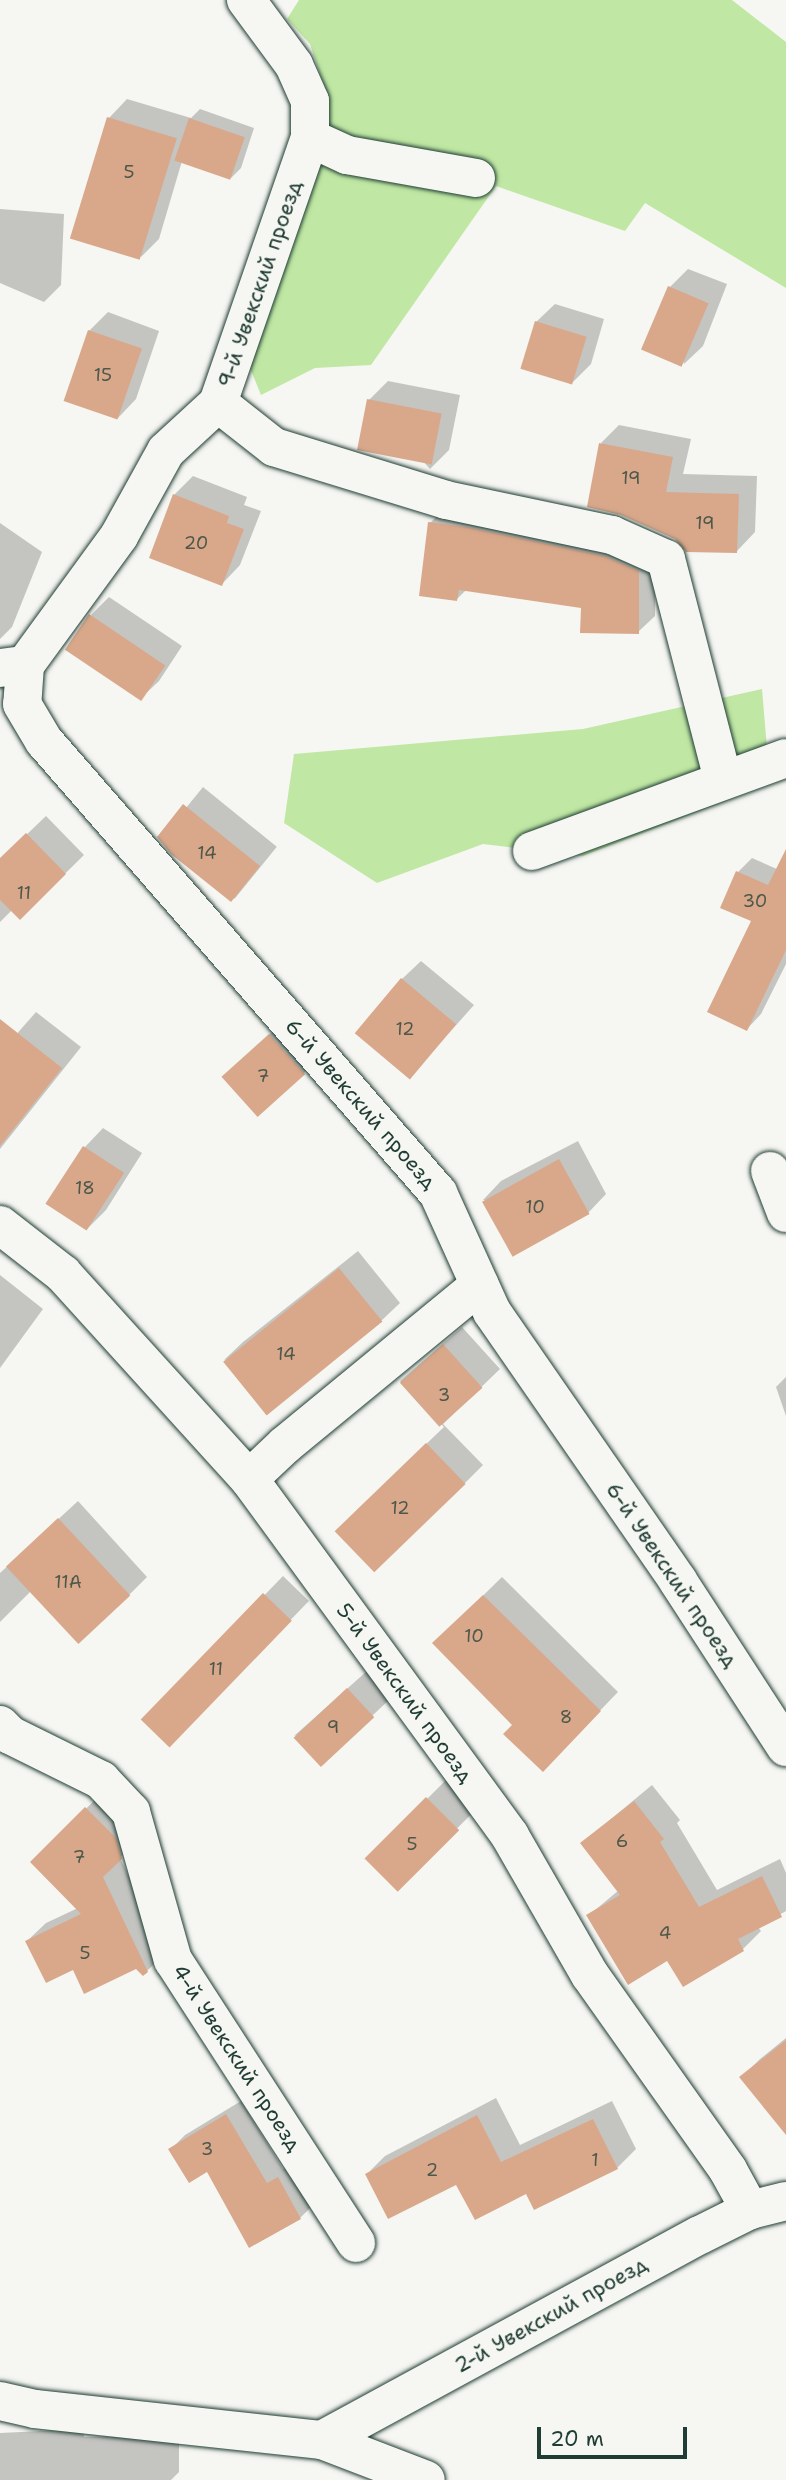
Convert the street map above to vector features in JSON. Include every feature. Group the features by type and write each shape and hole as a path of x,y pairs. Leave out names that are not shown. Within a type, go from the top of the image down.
{"street":[{"name":"9-й Увекский проезд","path":"12,667 119,536 166,451 218,403 310,138 310,101 295,65 246,0"},
{"path":"310,138 347,155 476,178"},
{"path":"218,403 274,447 446,499 612,535 666,559 723,780"},
{"name":"6-й Увекский проезд","path":"12,667 22,704 44,741 438,1193 492,1312 678,1581 786,1747"},
{"path":"532,851 786,758"},
{"path":"770,1171 786,1213"},
{"name":"5-й Увекский проезд","path":"0,1225 63,1274 249,1479 510,1836 590,1975 728,2170 768,2205"},
{"path":"249,1479 285,1445 480,1285"},
{"name":"4-й Увекский проезд","path":"0,1725 10,1735 101,1780 131,1812 173,1960 356,2243"},
{"name":"2-й Увекский проезд","path":"322,2440 580,2298 768,2205"},
{"path":"0,2401 35,2409 322,2440 426,2480"}],"green space":[{"path":"299,0 732,0 786,42 786,288 645,203 625,231 496,186 371,365 315,368 261,395 250,368 326,92 310,44 287,19"},
{"path":"762,689 770,784 583,856 483,844 377,883 284,823 294,754 583,729"}],"building":[{"path":"107,117 177,138 140,260 70,238"},
{"path":"189,118 245,137 230,180 174,161"},
{"path":"668,286 709,303 682,367 641,350"},
{"path":"535,321 587,337 572,385 520,369"},
{"path":"88,330 142,349 117,419 64,401"},
{"path":"367,399 442,414 432,465 357,450"},
{"path":"599,443 673,457 666,492 739,494 737,553 686,552 675,539 621,515 587,507"},
{"path":"173,494 229,516 227,523 244,529 222,586 149,558"},
{"path":"428,522 467,527 605,556 639,571 639,634 580,633 581,608 459,590 457,601 419,596"},
{"path":"89,614 165,665 141,701 65,650"},
{"path":"183,804 260,866 231,902 171,854 157,837"},
{"path":"26,833 66,874 20,920 0,900 0,858"},
{"path":"786,849 786,950 747,1031 707,1012 751,921 720,908 736,871 768,885"},
{"path":"401,978 456,1024 410,1079 355,1033"},
{"path":"0,1019 62,1068 0,1146"},
{"path":"269,1034 305,1074 258,1117 221,1077"},
{"path":"83,1146 124,1173 87,1231 45,1204"},
{"path":"559,1159 590,1214 513,1257 482,1202"},
{"path":"339,1268 382,1322 267,1415 223,1362"},
{"path":"443,1344 482,1388 439,1427 400,1383"},
{"path":"426,1443 466,1484 374,1572 335,1531"},
{"path":"58,1518 130,1596 78,1644 6,1566"},
{"path":"263,1593 292,1621 170,1747 141,1720"},
{"path":"483,1595 601,1711 543,1772 503,1734 512,1725 432,1643"},
{"path":"347,1688 374,1717 321,1767 294,1738"},
{"path":"426,1797 459,1830 398,1892 364,1859"},
{"path":"634,1801 664,1839 660,1842 699,1907 762,1876 782,1917 738,1939 744,1951 683,1987 667,1961 628,1985 586,1915 620,1895 580,1843"},
{"path":"85,1807 116,1838 122,1859 103,1877 148,1972 143,1976 136,1969 84,1994 73,1970 46,1983 25,1941 81,1914 30,1862"},
{"path":"786,2040 786,2135 739,2077"},
{"path":"226,2114 267,2183 278,2177 301,2219 249,2248 207,2172 189,2183 168,2149"},
{"path":"477,2115 501,2162 593,2119 618,2169 534,2210 526,2194 475,2220 456,2185 388,2219 365,2174"}]}
